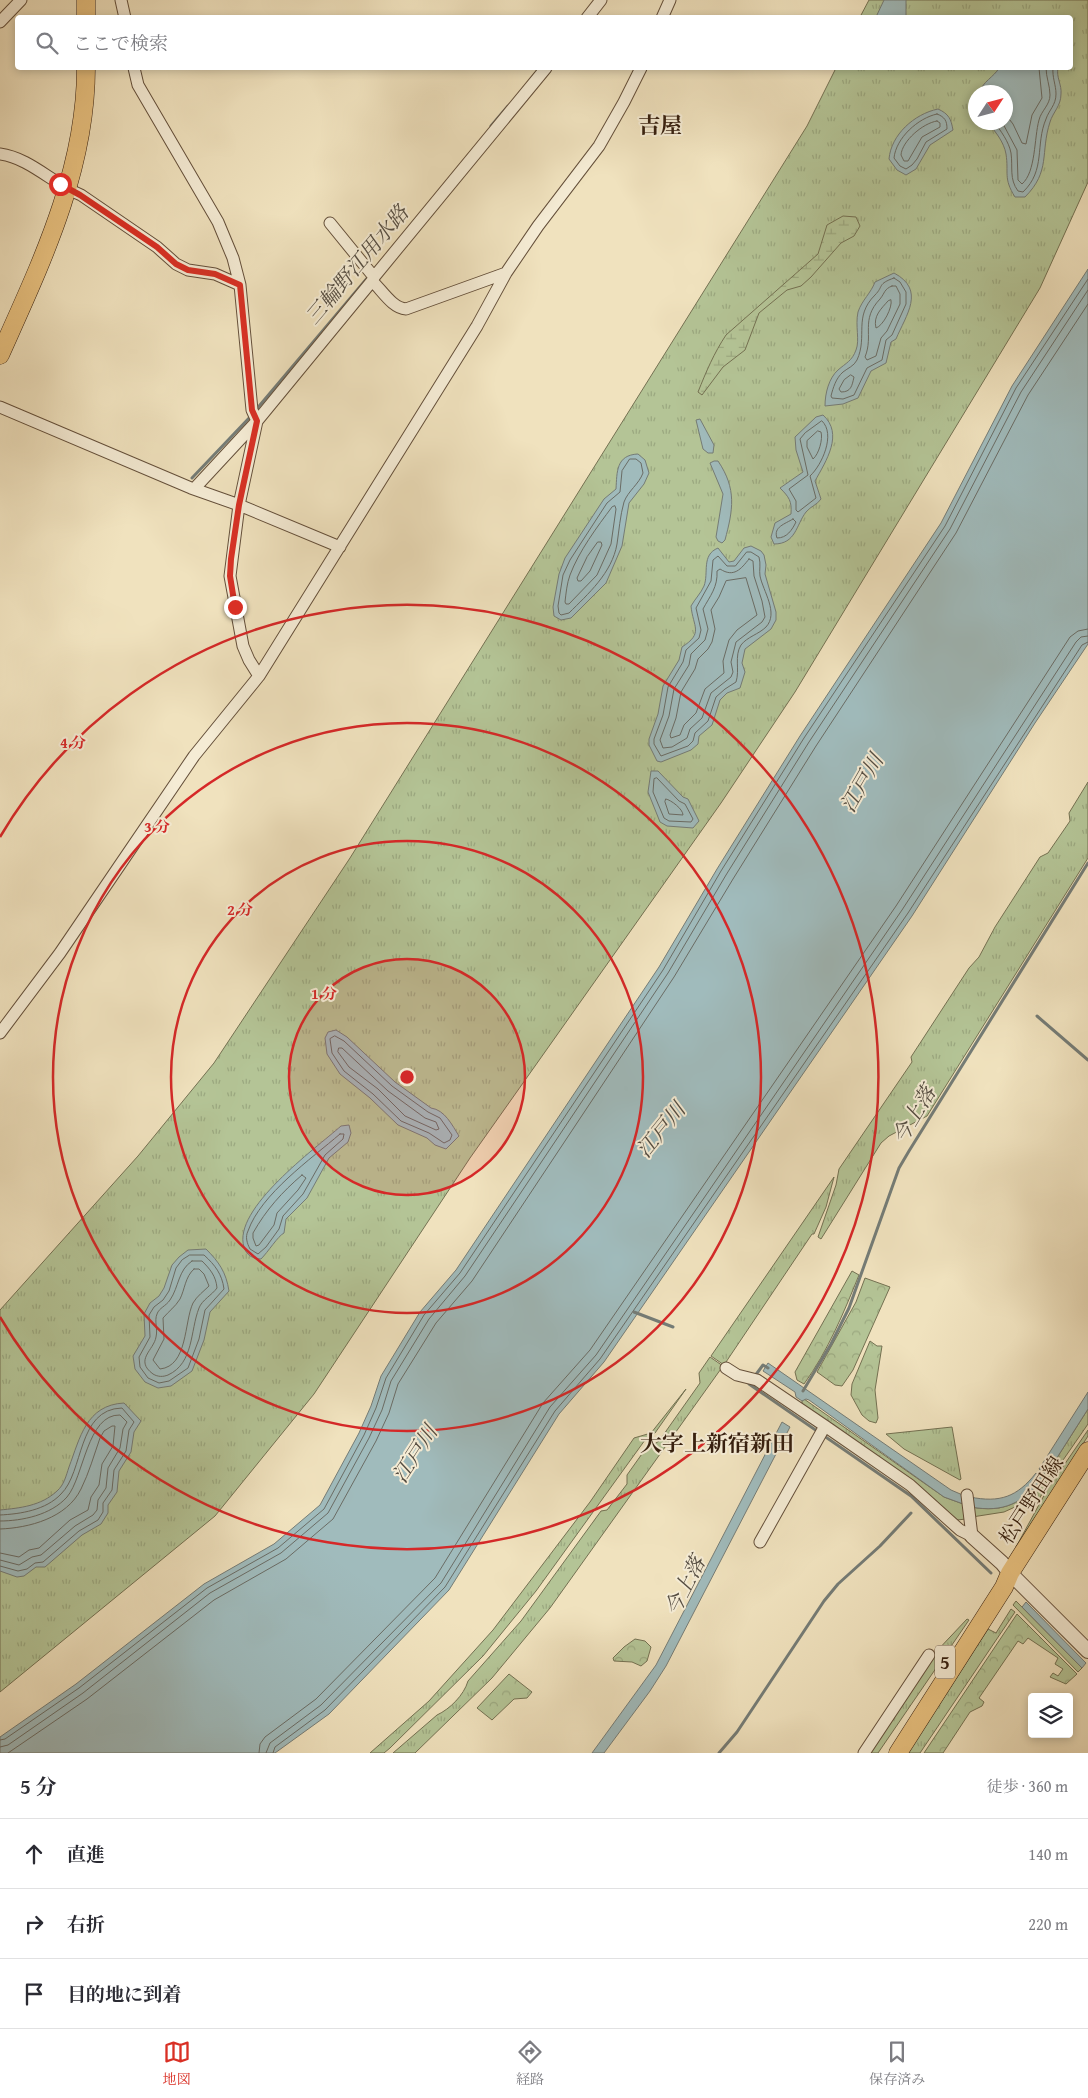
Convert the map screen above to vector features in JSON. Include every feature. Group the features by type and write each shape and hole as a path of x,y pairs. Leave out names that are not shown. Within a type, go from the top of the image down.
{"main road":[{"path":"86,0 86,15"},
{"path":"0,355 46,251 68,190 80,138 85,103 86,70"},
{"name":"松戸野田線","path":"898,1753 1088,1451"},
{"name":"松戸野田線","path":"884,1753 999,1583 1010,1573"}],"street":[{"path":"0,22 20,0"},
{"path":"121,0 124,15"},
{"path":"589,15 601,0"},
{"path":"663,15 670,0"},
{"path":"134,70 138,85 218,222 233,258 240,285 252,410 257,421 239,505 230,576 243,646 259,676"},
{"path":"194,489 257,421 544,70"},
{"path":"0,1033 60,953 194,756 259,676 477,326 506,273 538,226 598,146 640,70"},
{"path":"0,154 28,165 68,190 80,195 157,247 176,264 188,270 215,274 240,285"},
{"path":"330,223 399,308 406,309 506,273"},
{"path":"0,407 194,489 239,505 340,547"},
{"path":"726,1368 737,1375 754,1378 821,1430 910,1485 960,1530 972,1536 1002,1563 1088,1652"},
{"path":"760,1542 821,1430"},
{"path":"967,1495 972,1536"},
{"path":"864,1753 929,1655"}],"green space":[{"path":"869,0 1088,0 1088,182 1040,288 795,692 721,803 470,1158 314,1394 215,1516 0,1692 0,1310 138,1156 214,1063 350,858 807,126 835,70 1073,70 1073,15 861,15"},
{"path":"843,216 856,217 860,226 854,236 841,243 801,286 787,290 759,313 745,350 723,367 702,395 698,392 707,370 726,335 818,254 827,225"},
{"path":"1088,782 1088,858 927,1116 889,1136 881,1143 821,1239 818,1237 836,1185 839,1169 912,1062 911,1057 969,968 979,957 995,927 1040,857 1048,853 1070,821 1069,813"},
{"path":"834,1177 826,1207 814,1234 812,1234 724,1365 711,1356"},
{"path":"852,1271 859,1275 828,1345 804,1384 797,1380 795,1372"},
{"path":"865,1278 890,1287 853,1370 842,1386 835,1385 817,1372 856,1302"},
{"path":"870,1341 877,1346 882,1346 875,1390 878,1418 876,1423 869,1421 862,1415 851,1395 852,1384"},
{"path":"710,1357 723,1366 550,1608 492,1678 415,1753 393,1753 456,1701 468,1681 521,1621 601,1511 607,1510 627,1484 627,1475 644,1451 659,1441 700,1383 699,1373"},
{"path":"686,1389 655,1433 645,1440 536,1591 483,1656 390,1748 384,1753 370,1753 429,1701 493,1630 590,1502 634,1438 651,1433"},
{"path":"804,1399 944,1497 966,1505 966,1519 957,1520 802,1404"},
{"path":"1088,1409 1088,1424 1052,1476 1048,1477 1046,1475"},
{"path":"952,1427 960,1480 904,1449 886,1434"},
{"path":"1088,1430 1088,1436 1016,1547 1047,1490"},
{"path":"1043,1479 1048,1484 1032,1511 1026,1502 1004,1512 972,1517 971,1507 993,1509 1012,1504 1028,1494"},
{"path":"1016,1601 1082,1668 1078,1672 1013,1605"},
{"path":"1011,1609 1015,1612 920,1753 908,1753 988,1629 996,1633"},
{"path":"1017,1614 1077,1674 1066,1684 1050,1677 1053,1673 1058,1676 1063,1669 1055,1664 1058,1658 1028,1638 1023,1644 1018,1641 979,1698 984,1702 982,1706 970,1712 943,1753 924,1753"},
{"path":"967,1619 969,1620 878,1753 868,1753 934,1654"},
{"path":"635,1639 645,1641 651,1647 647,1661 641,1666 632,1662 614,1661 613,1658"},
{"path":"509,1674 532,1692 527,1698 514,1699 492,1720 477,1708"}],"water":[{"path":"884,0 906,0 906,15 877,15"},
{"path":"997,70 1058,70 1061,91 1060,102 1047,133 1042,170 1033,188 1025,197 1015,197 1011,190 1005,150 994,130 1013,130 1013,85 983,85"},
{"path":"938,109 949,117 953,130 930,145 916,169 906,175 897,170 889,159 894,142 899,134 912,121"},
{"name":"江戸川","path":"1088,269 1088,644 1035,723 912,916 604,1362 559,1414 449,1590 329,1714 275,1753 0,1753 0,1737 76,1684 204,1584 274,1544 320,1505 359,1433 381,1376 420,1312 456,1270 659,967 717,869 800,736 941,523 1012,386"},
{"path":"894,273 904,280 909,287 911,303 896,339 891,342 886,363 871,371 858,398 843,404 825,406 827,391 832,377 851,359 856,350 858,342 857,317 864,300 875,282"},
{"path":"823,415 829,422 833,439 828,456 815,481 821,499 806,512 787,541 774,544 771,537 775,523 791,514 789,500 780,488 803,472 796,450 795,437 816,417"},
{"path":"700,419 714,445 713,453 708,453 703,449 696,420"},
{"path":"638,454 645,460 649,473 644,484 629,503 622,546 606,583 571,618 561,620 554,616 553,607 559,574 565,558 604,499 616,489 619,466 622,461 631,455"},
{"path":"718,461 724,471 731,490 732,500 728,529 725,540 722,543 716,537 723,494 710,463"},
{"path":"751,546 761,551 764,555 765,574 776,612 776,620 771,629 745,649 742,663 745,672 740,688 727,693 720,700 712,725 699,736 698,744 691,750 661,762 657,761 649,745 649,739 658,714 663,686 679,660 682,647 693,638 695,633 696,629 691,606 704,586 709,555 718,548 729,562 734,561 744,548"},
{"path":"651,771 658,771 683,797 688,799 699,821 693,828 667,826 660,822 648,792"},
{"path":"336,1030 347,1037 395,1082 444,1115 459,1136 446,1149 398,1125 370,1098 340,1074 327,1054 325,1038 328,1032"},
{"path":"349,1125 351,1133 348,1142 329,1158 307,1198 286,1219 284,1233 261,1259 250,1256 244,1247 244,1232 250,1215 278,1181 296,1164 341,1126"},
{"path":"206,1249 221,1268 229,1291 210,1312 204,1340 192,1371 171,1386 158,1388 145,1382 135,1369 133,1356 145,1336 144,1314 150,1303 159,1296 164,1288 172,1265 179,1257 188,1250"},
{"path":"768,1363 951,1490 965,1496 966,1505 944,1497 809,1400 802,1401 796,1397 795,1392 763,1371"},
{"path":"1088,1392 1088,1409 1046,1475 1039,1469"},
{"path":"124,1403 141,1421 134,1432 131,1452 119,1471 117,1492 108,1505 108,1513 101,1524 82,1535 45,1567 36,1567 24,1576 17,1577 0,1571 0,1510 37,1503 57,1491 64,1480 86,1425 101,1410 111,1405"},
{"path":"782,1422 790,1427 666,1666 604,1753 592,1753 656,1665"},
{"path":"1036,1473 1043,1479 1020,1500 993,1509 971,1507 970,1497 990,1499 1007,1496 1022,1488"},
{"path":"1026,1602 1086,1663 1082,1668 1022,1607"}],"waterway":[{"name":"三輪野江用水路","path":"491,126 508,106"},
{"name":"三輪野江用水路","path":"255,411 369,276"},
{"name":"三輪野江用水路","path":"192,478 251,416"},
{"name":"今上落","path":"803,1391 831,1344 849,1308 899,1168 1088,863"},
{"path":"1037,1016 1088,1060"},
{"path":"634,1312 673,1327"},
{"path":"768,1368 763,1365 749,1384 911,1496 991,1573"},
{"path":"1037,1479 1044,1468"},
{"path":"719,1753 737,1732 824,1601 838,1584 880,1546 911,1513"}],"district":[{"name":"吉屋","path":"660,125"},
{"name":"大字上新宿新田","path":"717,1443"}],"route":[{"path":"60,184 80,195 157,247 176,264 188,270 215,274 240,285 252,410 257,421 239,505 231,559 230,576 235,607"}]}
